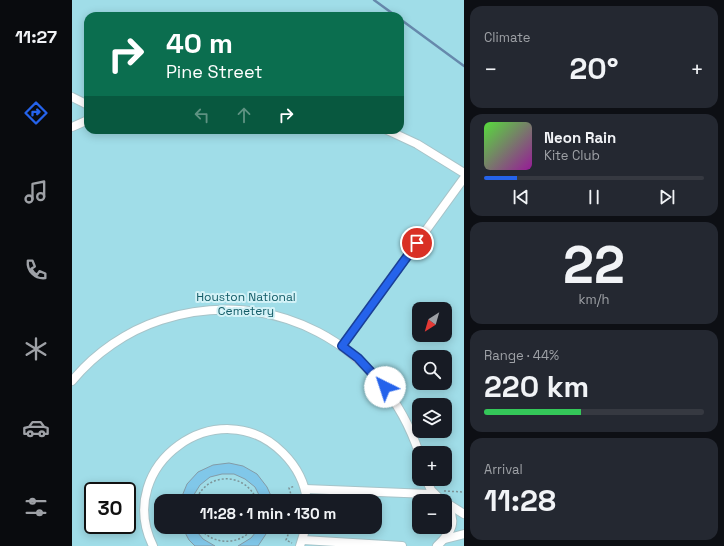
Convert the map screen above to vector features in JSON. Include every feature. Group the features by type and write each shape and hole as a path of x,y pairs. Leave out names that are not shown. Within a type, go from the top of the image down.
{"street":[{"path":"72,97 84,103"},
{"path":"72,127 84,122"},
{"path":"395,134 431,152 464,173"},
{"path":"342,346 464,178"},
{"path":"72,381 87,364 118,340 153,323 191,312 231,310 270,314 308,327 342,346 363,363 385,387 406,420 416,446"},
{"path":"153,546 145,518 145,499 149,483 154,472 169,452 189,438 200,433 212,430 236,430 265,439 288,458 298,472 304,494"},
{"path":"429,486 436,494"},
{"path":"302,487 429,494"},
{"path":"452,506 464,514"},
{"path":"439,544 446,534"},
{"path":"439,544 464,534"},
{"path":"301,543 402,546"}],"path":[{"path":"200,494 206,486 212,482 225,478 238,480 254,494"},
{"path":"291,494 289,488 302,487"},
{"path":"452,496 464,492"},
{"path":"205,534 209,538 228,543 241,539 246,534"}],"green space":[{"name":"Houston National Cemetery","path":"72,0 464,0 464,546 72,546"}],"building":[{"path":"229,463 243,466 257,474 270,494 258,494 255,487 245,479 234,474 222,474 210,477 200,485 194,494 183,494 187,484 198,472 213,465"},
{"path":"186,534 199,534 203,539 215,546 195,546"},
{"path":"254,534 266,534 258,546 238,546 251,538"}],"waterway":[{"path":"374,0 390,12"},
{"path":"404,22 464,66"}],"route":[{"path":"385,387 358,358 342,346 417,243"}]}
